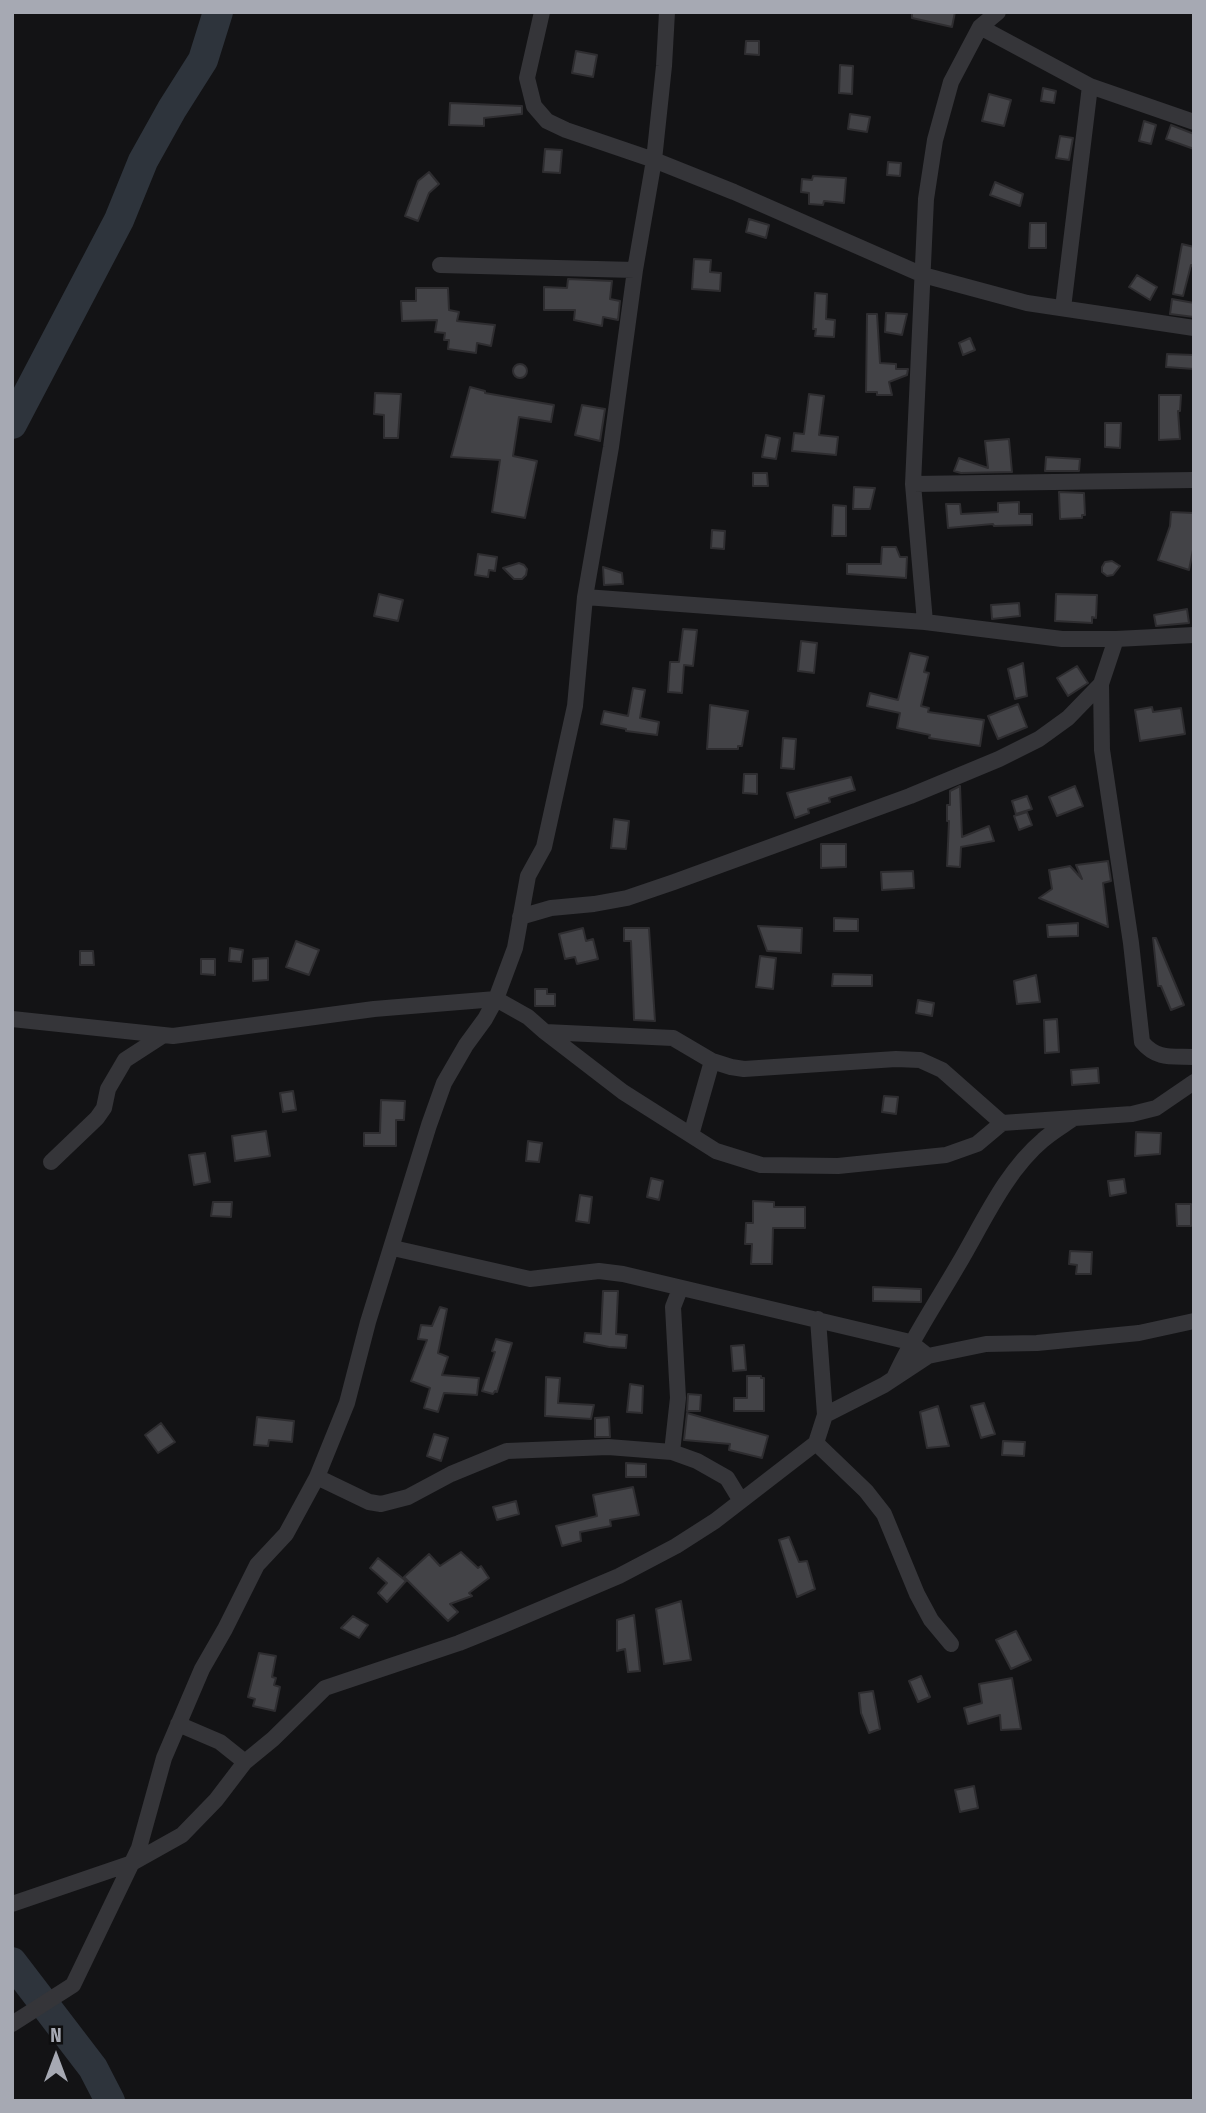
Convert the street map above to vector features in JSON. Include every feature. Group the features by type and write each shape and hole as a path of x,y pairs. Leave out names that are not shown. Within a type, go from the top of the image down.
{"street":[{"path":"542,12 527,78 534,106 547,121 734,192 923,275 1027,303 1194,328"},
{"path":"12,2024 74,1985 139,1848 164,1758 202,1669 257,1565 286,1534 317,1477 347,1403 368,1322 444,1083 496,999 515,948 528,876 544,847 575,706 585,597 611,447 635,270 654,160 667,12"},
{"path":"925,622 913,484 926,199 934,141 951,82 981,27 998,12"},
{"path":"981,27 1090,86 1194,122"},
{"path":"1063,308 1090,86"},
{"path":"440,265 635,270"},
{"path":"913,484 1194,480"},
{"path":"585,597 925,622 1062,639 1194,635"},
{"path":"1116,639 1101,684 1101,750 1131,943 1142,1042 1151,1053 1194,1057"},
{"path":"520,917 551,908 627,898 910,796 1040,739 1068,718 1101,684"},
{"path":"12,1019 162,1036 216,1032 249,1025 374,1009 496,999 528,1017 623,1092 716,1151 761,1165 838,1166 946,1155 977,1144 1002,1123 1132,1114 1156,1108 1194,1082"},
{"path":"545,1032 673,1038 712,1061 744,1069 897,1059 920,1060 942,1070 1002,1123"},
{"path":"51,1161 97,1118 104,1108 108,1089 125,1060 162,1036"},
{"path":"691,1135 712,1061"},
{"path":"894,1378 910,1342 985,1217 1016,1171 1042,1140 1076,1117"},
{"path":"393,1248 530,1279 599,1271 624,1274 910,1342 928,1356"},
{"path":"671,1452 678,1398 673,1307 680,1289"},
{"path":"12,1903 132,1863 182,1835 216,1800 245,1762 273,1739 325,1688 459,1643 619,1576 676,1546 741,1501 816,1443 825,1415 818,1319"},
{"path":"825,1415 894,1378 928,1356 986,1344 1037,1343 1139,1332 1194,1321"},
{"path":"816,1443 866,1491 884,1514 917,1594 932,1620 951,1644"},
{"path":"317,1477 369,1502 381,1503 408,1497 451,1474 507,1451 608,1447 671,1452 713,1468 727,1478 741,1501"},
{"path":"178,1724 220,1742 245,1762"}],"building":[{"path":"912,12 955,12 952,27 912,18"},
{"path":"746,41 759,41 759,55 745,54"},
{"path":"576,51 597,55 593,77 572,73"},
{"path":"840,65 853,66 852,94 839,93"},
{"path":"1043,88 1056,91 1054,103 1041,101"},
{"path":"989,94 1011,100 1004,126 982,121"},
{"path":"450,103 522,106 522,114 484,118 484,126 449,125"},
{"path":"850,114 870,117 867,132 848,129"},
{"path":"1144,121 1156,125 1151,144 1139,141"},
{"path":"1171,125 1194,134 1194,149 1166,139"},
{"path":"1060,136 1073,138 1069,160 1056,158"},
{"path":"545,149 562,150 560,173 543,172"},
{"path":"888,162 901,163 900,176 887,175"},
{"path":"429,172 439,184 429,193 418,221 405,216 418,181"},
{"path":"813,176 846,178 844,203 824,201 823,205 809,204 809,193 801,192 802,179 812,180"},
{"path":"995,182 1023,194 1020,206 990,195"},
{"path":"749,219 769,225 766,238 746,232"},
{"path":"1030,223 1046,223 1046,248 1029,248"},
{"path":"1182,244 1194,247 1194,266 1191,265 1183,296 1173,294"},
{"path":"694,259 711,260 710,272 721,273 720,291 692,289"},
{"path":"1137,275 1157,287 1150,300 1129,287"},
{"path":"568,279 612,281 610,299 620,301 618,320 603,317 602,326 574,320 575,310 544,310 544,287 567,288"},
{"path":"416,288 448,288 449,310 459,312 457,321 495,325 491,346 477,343 476,353 448,349 449,340 444,340 445,333 435,332 437,320 402,321 401,301 416,301"},
{"path":"815,293 827,294 826,319 835,320 834,337 815,336"},
{"path":"1172,299 1194,303 1194,317 1170,314"},
{"path":"886,313 907,314 902,335 885,332"},
{"path":"867,314 877,314 880,363 896,364 896,369 908,369 907,375 889,382 892,395 866,392"},
{"path":"970,338 975,350 963,355 959,343"},
{"path":"1167,354 1194,355 1194,369 1166,367"},
{"path":"517,364 523,364 527,371 523,378 517,378 513,374 513,368"},
{"path":"470,387 485,393 554,405 551,422 519,417 513,456 537,461 525,518 492,512 500,460 451,457"},
{"path":"375,393 401,394 398,438 384,438 384,415 374,414"},
{"path":"809,394 824,396 819,435 838,437 836,455 792,451 794,433 804,434"},
{"path":"1159,395 1181,395 1178,411 1180,439 1159,440"},
{"path":"582,405 605,409 600,441 575,435"},
{"path":"1105,423 1121,423 1120,448 1105,447"},
{"path":"766,435 780,438 776,459 762,457"},
{"path":"1009,439 1012,472 954,471 959,458 988,468 985,441"},
{"path":"1046,457 1080,459 1079,471 1045,471"},
{"path":"753,473 767,473 768,486 753,486"},
{"path":"854,487 875,488 870,509 853,509"},
{"path":"1059,492 1084,493 1085,515 1082,515 1082,518 1060,519"},
{"path":"1019,502 1019,514 1032,514 1032,525 993,524 948,528 946,504 960,504 961,514 998,512 998,503"},
{"path":"833,505 846,506 846,536 832,536"},
{"path":"1171,512 1194,513 1194,545 1189,570 1158,560 1170,526"},
{"path":"712,530 725,531 724,549 711,548"},
{"path":"882,547 896,547 900,557 907,557 906,578 847,574 847,564 881,564"},
{"path":"478,554 497,557 495,571 489,570 488,577 475,575"},
{"path":"1112,561 1120,566 1113,575 1107,576 1102,572 1102,567 1105,562"},
{"path":"519,563 527,569 522,579 514,579 503,568"},
{"path":"603,567 622,573 623,584 604,585"},
{"path":"379,594 403,600 398,621 374,616"},
{"path":"1056,594 1097,595 1096,618 1092,617 1092,623 1055,621"},
{"path":"1019,603 1020,616 992,619 991,605"},
{"path":"1187,609 1189,623 1156,626 1154,615"},
{"path":"683,629 697,630 693,666 684,665 682,693 668,692 670,662 679,662"},
{"path":"801,641 817,643 814,673 798,671"},
{"path":"910,653 928,657 924,672 929,673 921,706 929,708 928,712 984,720 980,746 929,738 930,735 897,728 900,713 867,706 870,693 898,700"},
{"path":"1023,663 1027,696 1015,699 1008,669"},
{"path":"1077,666 1088,683 1068,696 1057,678"},
{"path":"633,688 645,690 640,718 659,722 657,735 601,724 604,711 628,716"},
{"path":"1018,704 1027,727 998,739 988,716"},
{"path":"710,705 748,711 742,746 738,746 738,749 707,749"},
{"path":"1152,707 1153,712 1181,708 1185,734 1140,741 1135,710"},
{"path":"783,738 796,739 794,769 781,768"},
{"path":"744,774 757,774 757,794 743,793"},
{"path":"851,777 855,790 829,798 830,802 808,809 809,813 795,818 787,793"},
{"path":"960,786 962,837 989,826 994,841 961,847 960,867 947,866 947,805 950,805 950,791"},
{"path":"1075,786 1083,806 1057,816 1049,797"},
{"path":"1027,796 1032,809 1016,814 1012,801"},
{"path":"1027,812 1032,825 1019,830 1014,816"},
{"path":"614,819 629,821 626,849 611,848"},
{"path":"821,844 846,844 846,867 821,868"},
{"path":"1108,861 1111,881 1103,883 1108,927 1039,898 1052,889 1049,870 1070,866 1082,879 1076,865"},
{"path":"913,871 914,888 882,890 881,872"},
{"path":"834,918 858,919 858,931 834,931"},
{"path":"1078,923 1078,936 1048,937 1047,925"},
{"path":"758,926 802,928 801,953 767,951"},
{"path":"583,928 586,941 593,939 598,959 577,964 575,957 565,959 559,934"},
{"path":"624,928 649,928 655,1021 634,1020 631,941 624,941"},
{"path":"1153,938 1156,938 1184,1005 1171,1010 1161,986 1158,986"},
{"path":"296,941 319,950 309,975 286,967"},
{"path":"230,948 243,950 241,962 229,961"},
{"path":"80,951 93,951 94,965 80,965"},
{"path":"760,956 776,958 773,989 756,987"},
{"path":"268,958 268,980 253,981 253,959"},
{"path":"201,959 215,959 215,975 201,974"},
{"path":"833,974 872,975 872,986 832,986"},
{"path":"1036,975 1040,1002 1017,1004 1014,981"},
{"path":"535,989 547,989 547,994 555,994 555,1006 535,1006"},
{"path":"918,1000 934,1003 932,1016 916,1013"},
{"path":"1057,1019 1059,1052 1045,1053 1044,1020"},
{"path":"1098,1068 1099,1083 1072,1085 1071,1070"},
{"path":"293,1091 296,1110 283,1112 280,1093"},
{"path":"884,1096 898,1097 896,1114 882,1112"},
{"path":"381,1100 405,1101 404,1120 396,1120 396,1146 364,1146 364,1133 380,1133"},
{"path":"266,1131 270,1156 235,1161 232,1136"},
{"path":"1136,1132 1161,1133 1160,1154 1135,1156"},
{"path":"528,1141 542,1143 539,1162 526,1161"},
{"path":"205,1153 210,1182 194,1185 189,1155"},
{"path":"651,1178 663,1181 659,1200 647,1197"},
{"path":"1124,1179 1126,1193 1110,1196 1108,1181"},
{"path":"580,1195 592,1197 589,1223 576,1221"},
{"path":"753,1201 774,1202 774,1207 805,1207 805,1228 773,1228 772,1264 751,1264 752,1244 745,1244 746,1223 753,1223"},
{"path":"213,1202 232,1202 231,1217 211,1216"},
{"path":"1176,1204 1191,1204 1191,1226 1177,1226"},
{"path":"1070,1251 1092,1252 1091,1274 1076,1274 1077,1265 1069,1264"},
{"path":"873,1287 921,1289 921,1302 873,1301"},
{"path":"603,1291 618,1291 616,1334 627,1335 626,1348 584,1342 585,1333 601,1334"},
{"path":"440,1307 447,1309 438,1353 448,1357 442,1375 479,1378 477,1395 444,1393 438,1412 424,1408 430,1388 411,1381 427,1340 418,1339 421,1325 432,1326"},
{"path":"496,1339 512,1343 497,1392 493,1394 482,1391 495,1352 492,1351"},
{"path":"744,1345 746,1370 733,1371 731,1346"},
{"path":"747,1376 764,1378 764,1411 734,1411 734,1398 747,1398"},
{"path":"546,1377 560,1378 558,1403 594,1405 591,1419 545,1416"},
{"path":"630,1384 643,1386 642,1413 627,1412"},
{"path":"688,1394 701,1395 700,1411 687,1411"},
{"path":"984,1403 995,1434 981,1438 971,1406"},
{"path":"938,1406 949,1446 927,1448 920,1412"},
{"path":"687,1413 768,1436 762,1458 729,1450 730,1444 684,1440"},
{"path":"257,1417 294,1421 292,1442 269,1440 268,1446 254,1445"},
{"path":"609,1417 610,1437 595,1437 595,1418"},
{"path":"161,1423 175,1442 158,1453 145,1435"},
{"path":"434,1434 448,1438 441,1461 427,1456"},
{"path":"1003,1441 1025,1442 1024,1456 1002,1455"},
{"path":"626,1463 646,1464 646,1477 626,1477"},
{"path":"633,1487 639,1515 610,1520 611,1526 580,1532 581,1541 562,1546 556,1526 597,1516 593,1495"},
{"path":"516,1501 519,1514 497,1520 493,1507"},
{"path":"789,1537 799,1562 807,1561 815,1589 797,1597 779,1540"},
{"path":"461,1552 478,1568 481,1566 489,1578 469,1593 472,1596 450,1604 458,1612 448,1621 404,1577 429,1554 440,1566"},
{"path":"378,1558 406,1581 387,1602 378,1593 387,1583 370,1568"},
{"path":"681,1601 691,1660 664,1664 656,1609"},
{"path":"634,1615 640,1671 628,1672 625,1649 617,1651 617,1620"},
{"path":"353,1616 368,1625 359,1638 341,1628"},
{"path":"1016,1631 1031,1660 1011,1669 996,1640"},
{"path":"259,1653 276,1656 272,1677 276,1678 274,1685 280,1687 275,1711 253,1706 255,1699 248,1697"},
{"path":"921,1676 930,1697 918,1702 909,1681"},
{"path":"1012,1678 1021,1729 1001,1730 1000,1715 968,1724 964,1708 982,1703 979,1684"},
{"path":"873,1691 880,1729 869,1733 861,1713 859,1693"},
{"path":"974,1786 978,1808 960,1812 955,1790"}],"waterway":[{"path":"12,424 119,220 143,161 203,60 218,12"},
{"path":"12,1962 93,2068 110,2101"}]}
